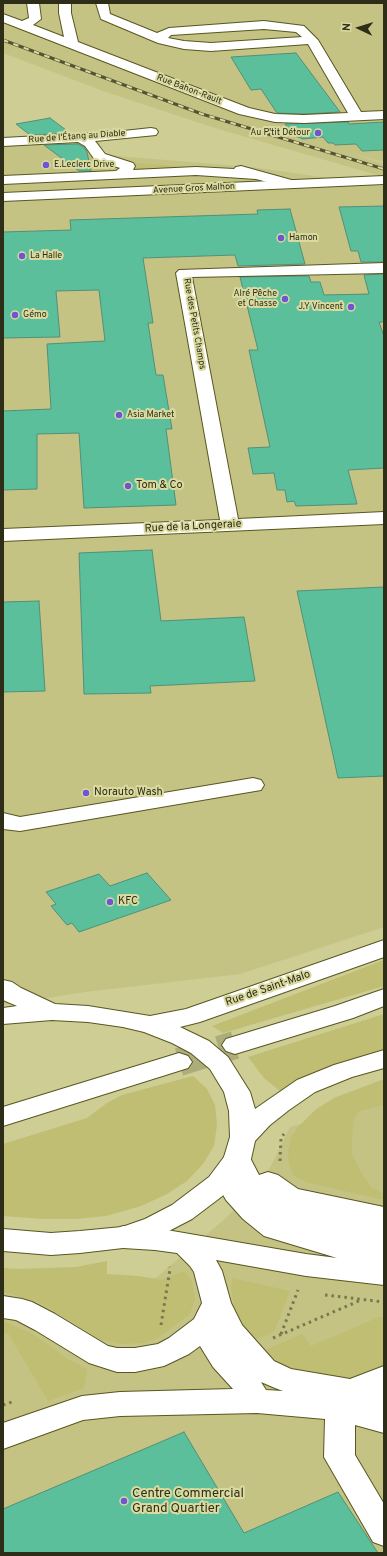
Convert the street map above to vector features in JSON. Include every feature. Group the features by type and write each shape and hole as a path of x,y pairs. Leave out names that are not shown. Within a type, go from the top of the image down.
{"main road":[{"path":"22,25 35,19 34,3"},
{"path":"65,3 65,13 72,45"},
{"path":"102,3 105,16 162,40 184,45 211,47 312,40"},
{"name":"Rue Bahon-Rault","path":"3,18 244,111 289,119 384,115"},
{"path":"162,40 162,35 169,32 264,25 300,29 312,40 357,116"},
{"name":"Rue de l'Étang au Diable","path":"3,142 151,132"},
{"path":"80,138 90,143 100,157 128,166 126,171 120,174"},
{"path":"3,154 63,151 65,149 58,139"},
{"path":"109,159 225,168 243,171 290,184"},
{"path":"3,180 196,171 254,175"},
{"name":"Avenue Gros Malhon","path":"3,196 384,180"},
{"name":"Rue des Petits Champs","path":"230,525 184,273 384,268"},
{"name":"Rue de la Longeraie","path":"3,535 384,518"},
{"path":"3,820 8,823 20,824 253,785"},
{"name":"Rue de Saint-Malo","path":"150,1025 191,1016 384,948"},
{"path":"3,988 29,1003 52,1012"},
{"path":"235,1045 344,1012 384,997"},
{"path":"344,1012 384,1004"},
{"path":"3,1016 52,1012 123,1018 150,1025 181,1037 194,1044 219,1063 237,1092 242,1111 236,1193 253,1212 274,1229 340,1248 384,1256"},
{"path":"122,1237 155,1226 182,1212 219,1184 240,1148 261,1118 280,1103 306,1086 343,1071 384,1059"},
{"path":"3,1117 179,1062"},
{"path":"240,1148 257,1172 270,1184 290,1197 384,1217"},
{"path":"240,1148 249,1181 287,1213 331,1226 384,1236"},
{"path":"3,1240 51,1244 122,1237 155,1239 306,1265 384,1274"},
{"path":"185,1244 200,1258 208,1271 211,1315 223,1359 248,1386 256,1401"},
{"path":"3,1307 22,1310 45,1322 99,1355 117,1360 135,1360 164,1354 179,1346 211,1315"},
{"path":"211,1315 230,1332 263,1369 286,1380 346,1400 384,1421"},
{"path":"346,1400 384,1378"},
{"path":"346,1400 338,1457 384,1532"},
{"path":"5,1438 82,1408 120,1404 384,1400"}],"path":[{"path":"361,1300 384,1302"}],"shaded area":[{"path":"3,3 384,3 384,162 353,154 384,164 384,177 215,128 106,92 3,53"},
{"path":"95,132 105,155 251,167 384,186 384,927 240,974 85,992 3,1005 3,138"},
{"path":"88,153 94,160 116,165 121,168 117,171 91,174"},
{"path":"127,162 222,170 134,172 136,167"},
{"path":"384,960 384,986 223,1033 212,1026"},
{"path":"384,1014 384,1050 317,1072 280,1091 264,1078 248,1057"},
{"path":"193,1076 207,1089 215,1105 217,1125 214,1146 203,1164 187,1181 167,1194 141,1206 106,1216 76,1219 43,1219 3,1216 3,1144 87,1118 107,1103 122,1095"},
{"path":"384,1079 384,1105 359,1111 354,1119 352,1154 371,1187 384,1194 384,1200 309,1183 294,1176 289,1165 288,1152 291,1137 299,1126 315,1110 334,1098"},
{"path":"384,1102 384,1553 3,1553 3,1272 156,1278 227,1217 270,1168 290,1127"},
{"path":"107,1261 107,1274 138,1276 161,1280 184,1271 192,1282 195,1299 190,1314 158,1338 145,1343 122,1344 101,1340 38,1302 3,1292 3,1268 19,1269 76,1267"},
{"path":"232,1278 290,1291 274,1332 253,1341 236,1312 231,1290"},
{"path":"379,1317 384,1317 384,1368 349,1381 289,1369 263,1351 302,1334 311,1346"},
{"path":"3,1321 33,1334 68,1359 87,1369 84,1388 48,1401 8,1333 3,1334"}],"building":[{"path":"296,53 340,112 304,114 277,113 261,89 251,90 231,57"},
{"path":"50,118 70,133 30,135 16,124"},
{"path":"348,122 349,124 384,122 384,150 362,151 356,144 335,145 333,143 328,143 323,137 303,139 293,135 285,124"},
{"path":"78,144 84,147 87,152 91,171 79,171 44,145"},
{"path":"384,206 384,262 361,262 358,251 351,251 339,207"},
{"path":"290,209 305,264 238,266 235,255 143,258 153,323 148,323 156,375 163,375 172,429 166,429 176,505 84,508 79,433 37,434 37,489 3,490 3,411 51,409 47,344 105,341 99,290 56,291 60,337 3,338 3,232 71,230 70,220 258,214 257,210"},
{"path":"384,274 384,322 379,322 384,336 384,468 348,470 357,504 296,506 294,501 287,502 285,490 277,490 274,473 253,474 248,448 270,447 249,350 258,350 240,277 309,276 311,282 320,282 324,295 369,294 364,275"},
{"path":"152,550 161,621 244,617 255,681 150,686 151,693 84,694 79,553"},
{"path":"384,587 384,776 338,778 297,591"},
{"path":"39,601 45,691 3,692 3,602"},
{"name":"KFC","path":"147,873 171,900 79,932 72,923 67,925 51,906 56,904 46,892 99,874 110,886"},
{"name":"Centre Commercial Grand Quartier","path":"184,1432 244,1533 338,1492 378,1553 3,1553 3,1509"}],"tunnel":[{"path":"179,1062 235,1045"}],"railway":[{"path":"3,40 202,114 384,169"}],"place":[{"name":"Au P'tit Détour","path":"318,133"},
{"name":"E.Leclerc Drive","path":"46,165"},
{"name":"Hamon","path":"281,238"},
{"name":"La Halle","path":"22,256"},
{"name":"Alré Pêche et Chasse","path":"285,299"},
{"name":"J.Y Vincent","path":"351,307"},
{"name":"Gémo","path":"15,315"},
{"name":"Asia Market","path":"119,415"},
{"name":"Tom & Co","path":"128,486"},
{"name":"Norauto Wash","path":"86,793"},
{"name":"KFC","path":"110,902"},
{"name":"Centre Commercial Grand Quartier","path":"124,1501"}]}
